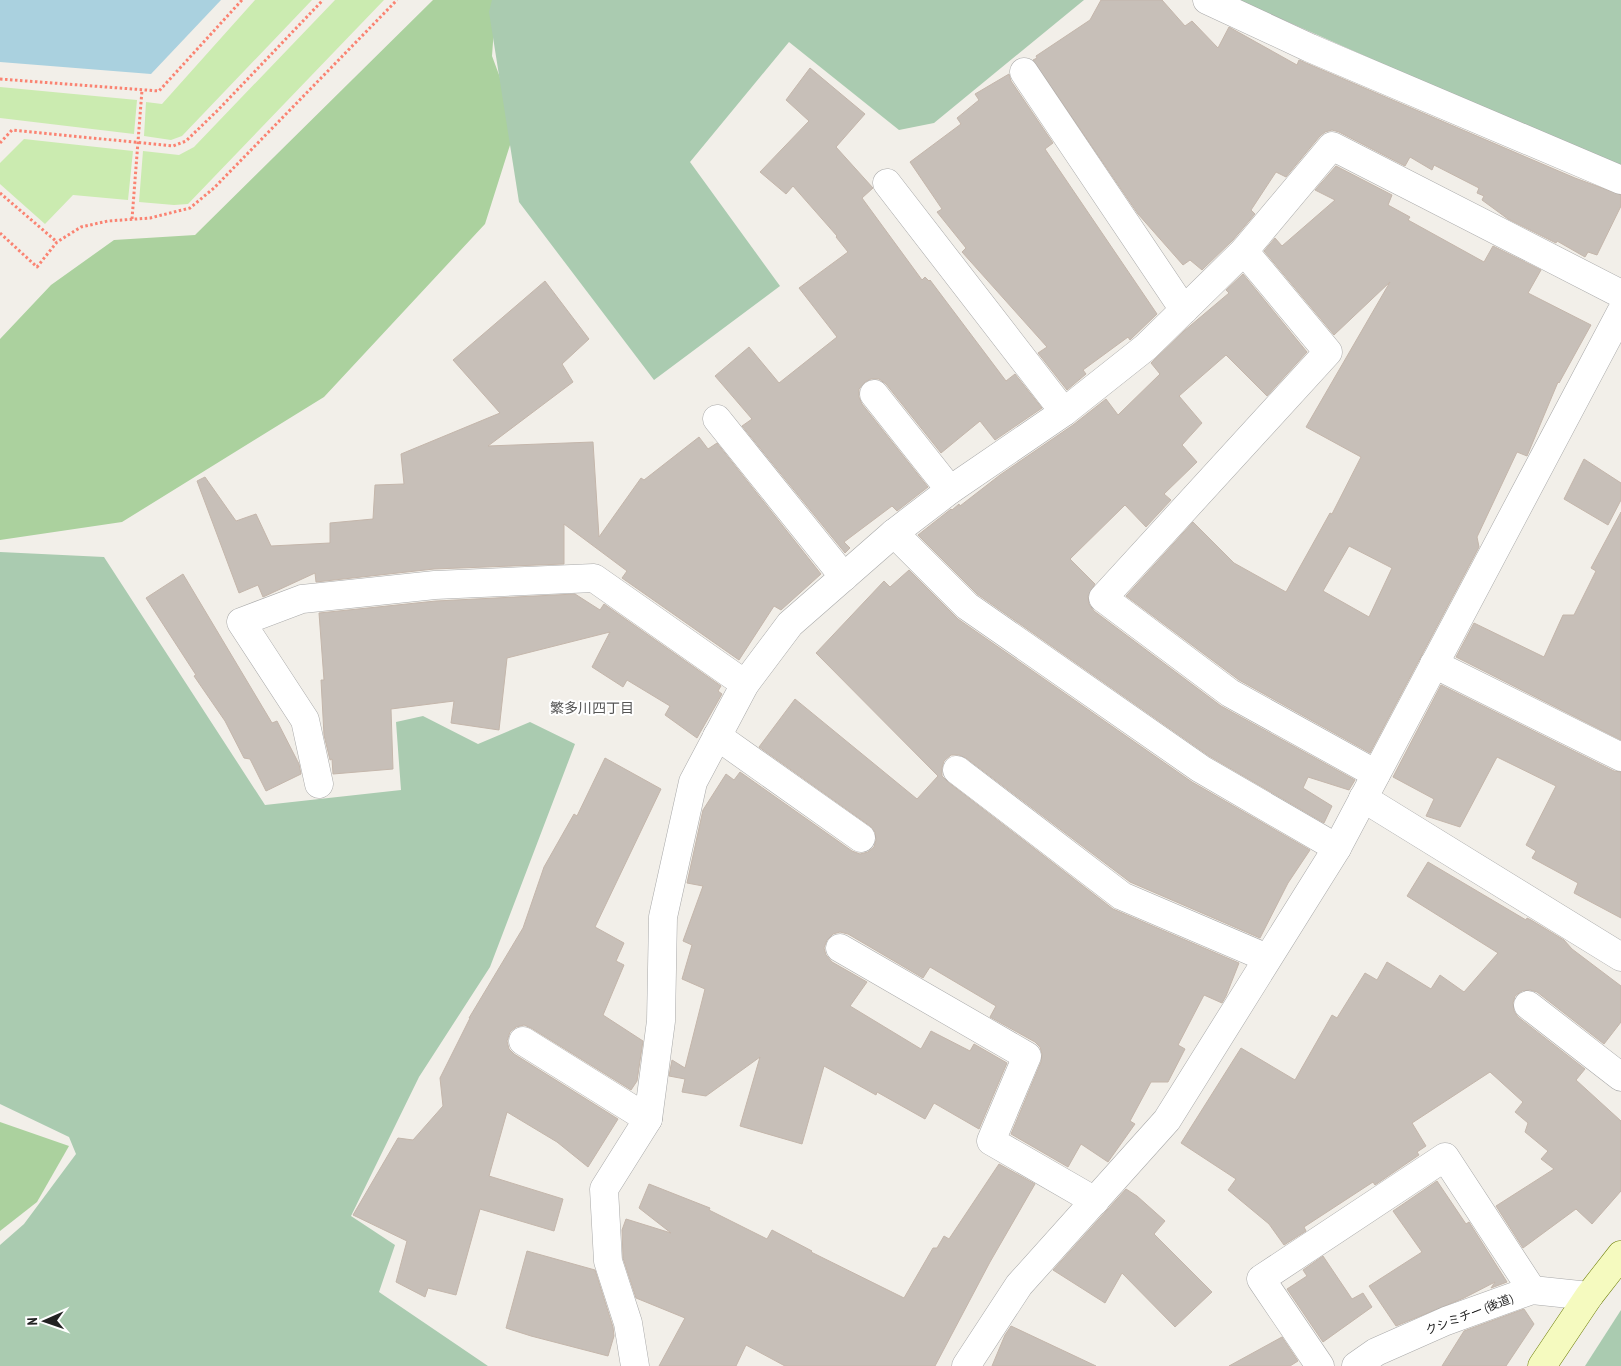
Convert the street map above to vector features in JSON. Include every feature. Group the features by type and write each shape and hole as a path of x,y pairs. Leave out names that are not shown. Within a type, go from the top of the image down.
{"street":[{"path":"1207,0 1310,48 1621,180"},
{"path":"1024,72 1184,310"},
{"path":"635,1366 628,1323 608,1261 604,1189 648,1119 661,1020 663,917 693,782 745,684 790,624 894,533 950,490 1064,412 1146,347 1244,251 1332,146 1621,294"},
{"path":"887,184 1064,412"},
{"path":"1244,251 1328,352 1103,598 1230,693 1376,774"},
{"path":"966,1366 1019,1285 1167,1120 1337,848 1621,312"},
{"path":"874,394 950,490"},
{"path":"717,419 844,577"},
{"path":"894,533 967,606 1201,769 1337,848"},
{"path":"319,784 305,720 241,622 302,598 435,585 594,578 745,684"},
{"path":"1434,664 1621,757"},
{"path":"716,736 861,838"},
{"path":"957,770 1122,896 1267,958"},
{"path":"1363,798 1621,957"},
{"path":"840,948 1027,1056 991,1141 1095,1202"},
{"path":"1528,1005 1621,1078"},
{"path":"523,1041 648,1119"},
{"path":"1320,1366 1261,1279 1445,1157 1532,1290"},
{"path":"1542,1366 1589,1296 1621,1254"},
{"name":"クシミチー (後道)","path":"1356,1366 1376,1352 1437,1325 1532,1290 1589,1296"}],"path":[{"path":"0,79 159,91 242,0"},
{"path":"0,143 12,130 173,146 186,141 323,0"},
{"path":"0,233 37,267 57,242 81,227 108,221 150,218 190,208 214,188 397,0"},
{"path":"132,219 142,90"},
{"path":"0,193 57,242"}],"green space":[{"path":"255,0 312,0 182,136 171,140 144,136 146,102 162,104"},
{"path":"335,0 384,0 188,204 174,205 139,202 143,151 179,155 194,147"},
{"path":"433,0 496,0 492,56 517,123 485,224 324,397 122,522 0,540 0,339 51,285 114,240 195,235"},
{"path":"492,0 1084,0 934,123 899,130 789,42 690,162 780,286 654,380 519,202 489,12"},
{"path":"1238,0 1621,0 1621,169"},
{"path":"0,87 137,100 134,134 0,118"},
{"path":"24,139 133,151 128,200 73,195 45,224 0,184 0,163"},
{"path":"0,552 104,557 265,805 401,790 396,722 423,716 478,744 530,722 575,744 490,967 419,1077 351,1216 395,1245 379,1292 488,1366 0,1366 0,1245 24,1224 76,1154 69,1137 0,1104"},
{"path":"0,1122 69,1146 37,1202 0,1231"},
{"path":"1621,1310 1621,1366 1585,1366"}],"water":[{"path":"0,0 221,0 151,74 0,62"}],"building":[{"path":"1101,0 1162,0 1185,26 1192,21 1218,48 1229,27 1297,65 1299,60 1575,178 1621,195 1621,206 1597,255 1588,252 1585,257 1557,241 1556,243 1508,219 1482,200 1484,196 1477,193 1479,188 1434,165 1432,170 1410,157 1405,166 1332,130 1320,136 1286,177 1276,172 1251,210 1255,214 1233,240 1202,270 1190,260 1183,265 1138,214 1033,60 1037,58 1036,56 1090,20"},
{"path":"810,68 865,114 836,147 873,188 862,198 922,280 925,277 930,280 1006,381 1015,374 1042,408 995,440 980,421 941,453 886,384 879,379 871,379 865,382 859,389 859,397 862,404 928,487 897,511 892,506 844,542 850,548 845,553 742,426 752,419 715,376 749,347 779,383 837,337 799,288 848,252 837,236 793,186 786,194 760,172 809,121 786,100"},
{"path":"1009,74 1011,81 1053,143 1045,149 1157,314 1130,340 1128,337 1083,370 1086,374 1067,390 1038,353 1047,347 962,252 966,248 937,212 942,209 910,162 961,124 957,118 979,100 975,94"},
{"path":"1336,166 1392,195 1388,205 1410,217 1408,220 1484,262 1493,246 1541,270 1528,293 1591,325 1558,382 1527,456 1517,452 1477,537 1479,547 1370,753 1239,680 1126,596 1193,522 1234,563 1286,592 1330,513 1332,514 1361,457 1306,427 1390,282 1334,335 1264,251 1275,238 1282,246 1335,200 1315,190","holes":["1349,546 1392,568 1369,617 1323,591"]},
{"path":"1243,274 1307,352 1267,396 1226,355 1179,396 1202,423 1182,445 1197,462 1164,494 1171,500 1146,527 1125,505 1070,559 1095,584 1088,596 1089,604 1094,611 1221,706 1355,780 1349,790 1308,777 1303,788 1332,806 1324,823 1209,756 977,594 918,535 951,509 959,504 960,506 1000,475 1073,425 1106,399 1118,415 1160,374 1151,363 1184,331 1229,293 1226,290"},
{"path":"545,281 589,339 562,364 573,382 488,446 593,442 599,537 641,478 644,480 699,437 708,449 717,443 821,574 781,610 774,606 739,660 622,578 627,571 564,524 564,564 434,569 316,582 315,573 263,597 258,585 239,593 197,481 205,477 236,521 256,514 271,546 330,543 330,523 373,519 375,485 404,484 401,454 500,413 453,360"},
{"path":"1584,459 1621,483 1621,500 1608,525 1564,499"},
{"path":"1621,512 1621,740 1456,657 1474,623 1544,657 1563,615 1574,615 1596,571 1591,568"},
{"path":"909,570 958,619 1192,782 1310,850 1288,883 1260,938 1130,882 966,758 959,755 951,755 944,761 942,776 948,782 1113,909 1239,963 1222,1003 1204,995 1178,1045 1185,1049 1168,1082 1151,1082 1130,1121 1135,1124 1108,1162 1081,1144 1068,1167 1011,1134 1041,1062 1042,1054 1040,1047 1035,1042 990,1017 996,1006 930,967 923,978 848,934 840,932 833,934 827,940 824,948 826,955 832,962 867,982 850,1006 921,1049 931,1031 970,1051 974,1044 1007,1063 979,1129 934,1103 925,1119 877,1092 876,1095 824,1066 802,1144 740,1126 760,1057 706,1096 682,1092 685,1079 669,1076 672,1060 685,1068 705,989 682,979 692,945 683,941 703,886 687,883 703,810 726,774 734,780 740,772 852,851 860,854 868,852 874,847 876,840 875,832 870,826 759,747 795,699 917,799 938,776 816,653 884,581 890,587"},
{"path":"183,574 272,723 277,721 299,764 301,774 266,791 250,759 244,758 225,721 194,676 196,675 146,598"},
{"path":"575,594 600,610 604,604 721,686 718,691 722,694 697,738 665,715 670,706 627,680 623,687 592,667 610,632 507,658 499,730 451,723 454,701 391,709 393,769 333,774 332,759 330,760 324,735 321,680 324,680 319,613 436,601"},
{"path":"1441,685 1614,771 1621,772 1621,918 1574,893 1578,883 1532,858 1536,851 1526,845 1556,786 1497,757 1460,827 1426,816 1434,799 1393,777"},
{"path":"605,758 661,789 595,927 624,943 616,961 624,965 603,1015 643,1041 637,1081 631,1090 524,1025 516,1027 510,1032 507,1041 509,1049 514,1054 618,1119 588,1167 557,1142 507,1112 489,1176 563,1199 554,1231 480,1209 456,1295 428,1288 425,1297 396,1282 407,1241 353,1215 398,1138 413,1140 443,1106 440,1078 469,1018 523,928 544,867 574,814 577,816"},
{"path":"1428,862 1526,920 1527,918 1531,920 1564,940 1572,949 1621,986 1621,1022 1604,1044 1537,992 1530,990 1522,991 1515,996 1513,1003 1514,1011 1518,1017 1585,1069 1576,1080 1621,1121 1621,1191 1592,1224 1576,1209 1523,1248 1496,1206 1554,1169 1541,1159 1548,1151 1525,1132 1528,1123 1515,1112 1523,1102 1490,1072 1412,1123 1426,1146 1417,1152 1419,1155 1375,1185 1373,1182 1304,1227 1306,1231 1284,1245 1269,1224 1228,1190 1236,1179 1181,1143 1241,1048 1295,1080 1332,1015 1337,1018 1365,973 1377,980 1387,962 1431,989 1440,975 1464,992 1498,953 1407,896"},
{"path":"999,1164 1035,1184 990,1262 935,1366 785,1366 746,1345 736,1366 659,1366 685,1318 636,1298 623,1258 622,1230 626,1219 671,1233 639,1208 649,1184 710,1208 709,1210 767,1239 772,1230 811,1252 904,1298 933,1248 937,1248 944,1236 949,1239"},
{"path":"1437,1181 1466,1224 1469,1222 1507,1282 1491,1288 1495,1282 1464,1298 1396,1326 1369,1286 1422,1252 1393,1211"},
{"path":"1126,1189 1137,1196 1165,1221 1154,1234 1212,1292 1175,1327 1122,1273 1105,1303 1053,1270"},
{"path":"527,1251 595,1270 613,1327 614,1336 608,1356 506,1328"},
{"path":"1323,1256 1352,1299 1363,1293 1372,1307 1323,1342 1287,1289 1307,1276 1303,1270"},
{"path":"1524,1309 1534,1324 1506,1366 1442,1366 1464,1331"},
{"path":"1011,1326 1096,1366 992,1366 1005,1335"},
{"path":"1282,1337 1298,1361 1290,1366 1229,1366"}],"district":[{"name":"繁多川四丁目","path":"592,708"}]}
